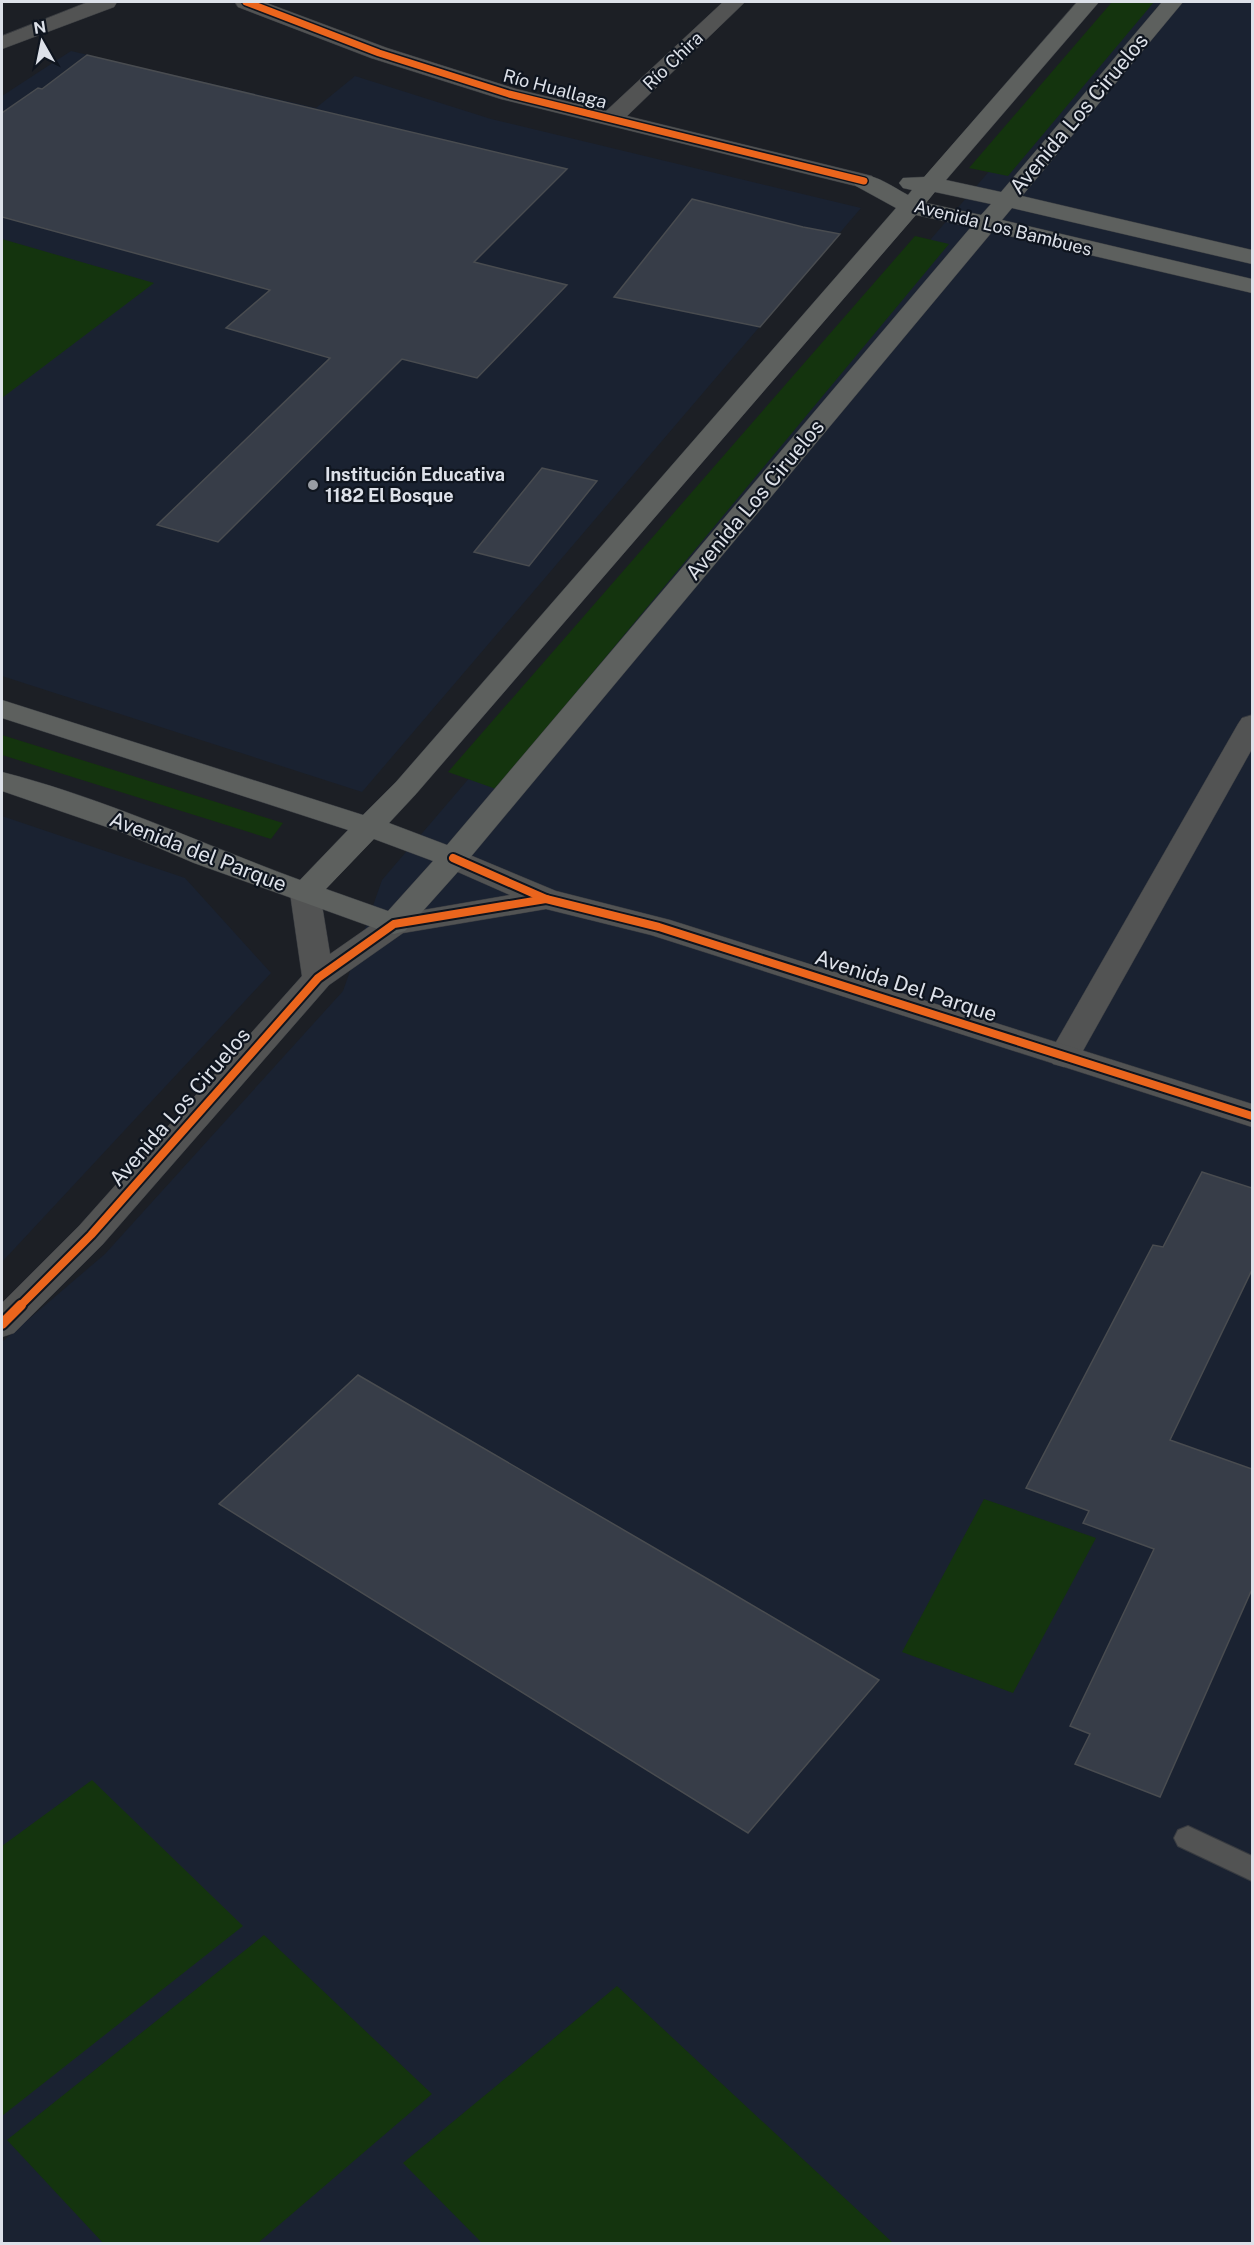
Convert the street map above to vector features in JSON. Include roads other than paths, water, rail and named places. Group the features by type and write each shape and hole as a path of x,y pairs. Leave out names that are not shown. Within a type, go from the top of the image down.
{"main road":[{"path":"305,892 405,788 1088,2"},
{"name":"Avenida Los Ciruelos","path":"394,924 453,858 1173,2"},
{"name":"Avenida Los Bambues","path":"864,181 929,184 1252,257"},
{"name":"Avenida Los Bambues","path":"864,181 910,206 1252,286"},
{"path":"2,709 367,826"},
{"name":"Avenida del Parque","path":"2,781 135,826 205,856 394,924"},
{"name":"Avenida Del Parque","path":"367,826 453,858"}],"street":[{"path":"2,43 106,2"},
{"name":"Río Huallaga","path":"246,2 379,52 509,94 864,181"},
{"name":"Río Chira","path":"610,120 735,2"},
{"path":"1064,1056 1252,724"},
{"name":"Avenida Del Parque","path":"453,858 546,899 659,927 1252,1116"},
{"path":"305,892 318,978"},
{"name":"Avenida Del Parque","path":"394,924 546,899"},
{"name":"Avenida Los Ciruelos","path":"2,1324 91,1235 318,978 394,924"}],"lane":[{"path":"1188,1838 1252,1869"}],"place":[{"name":"Institución Educativa 1182 El Bosque","path":"313,485"}]}
